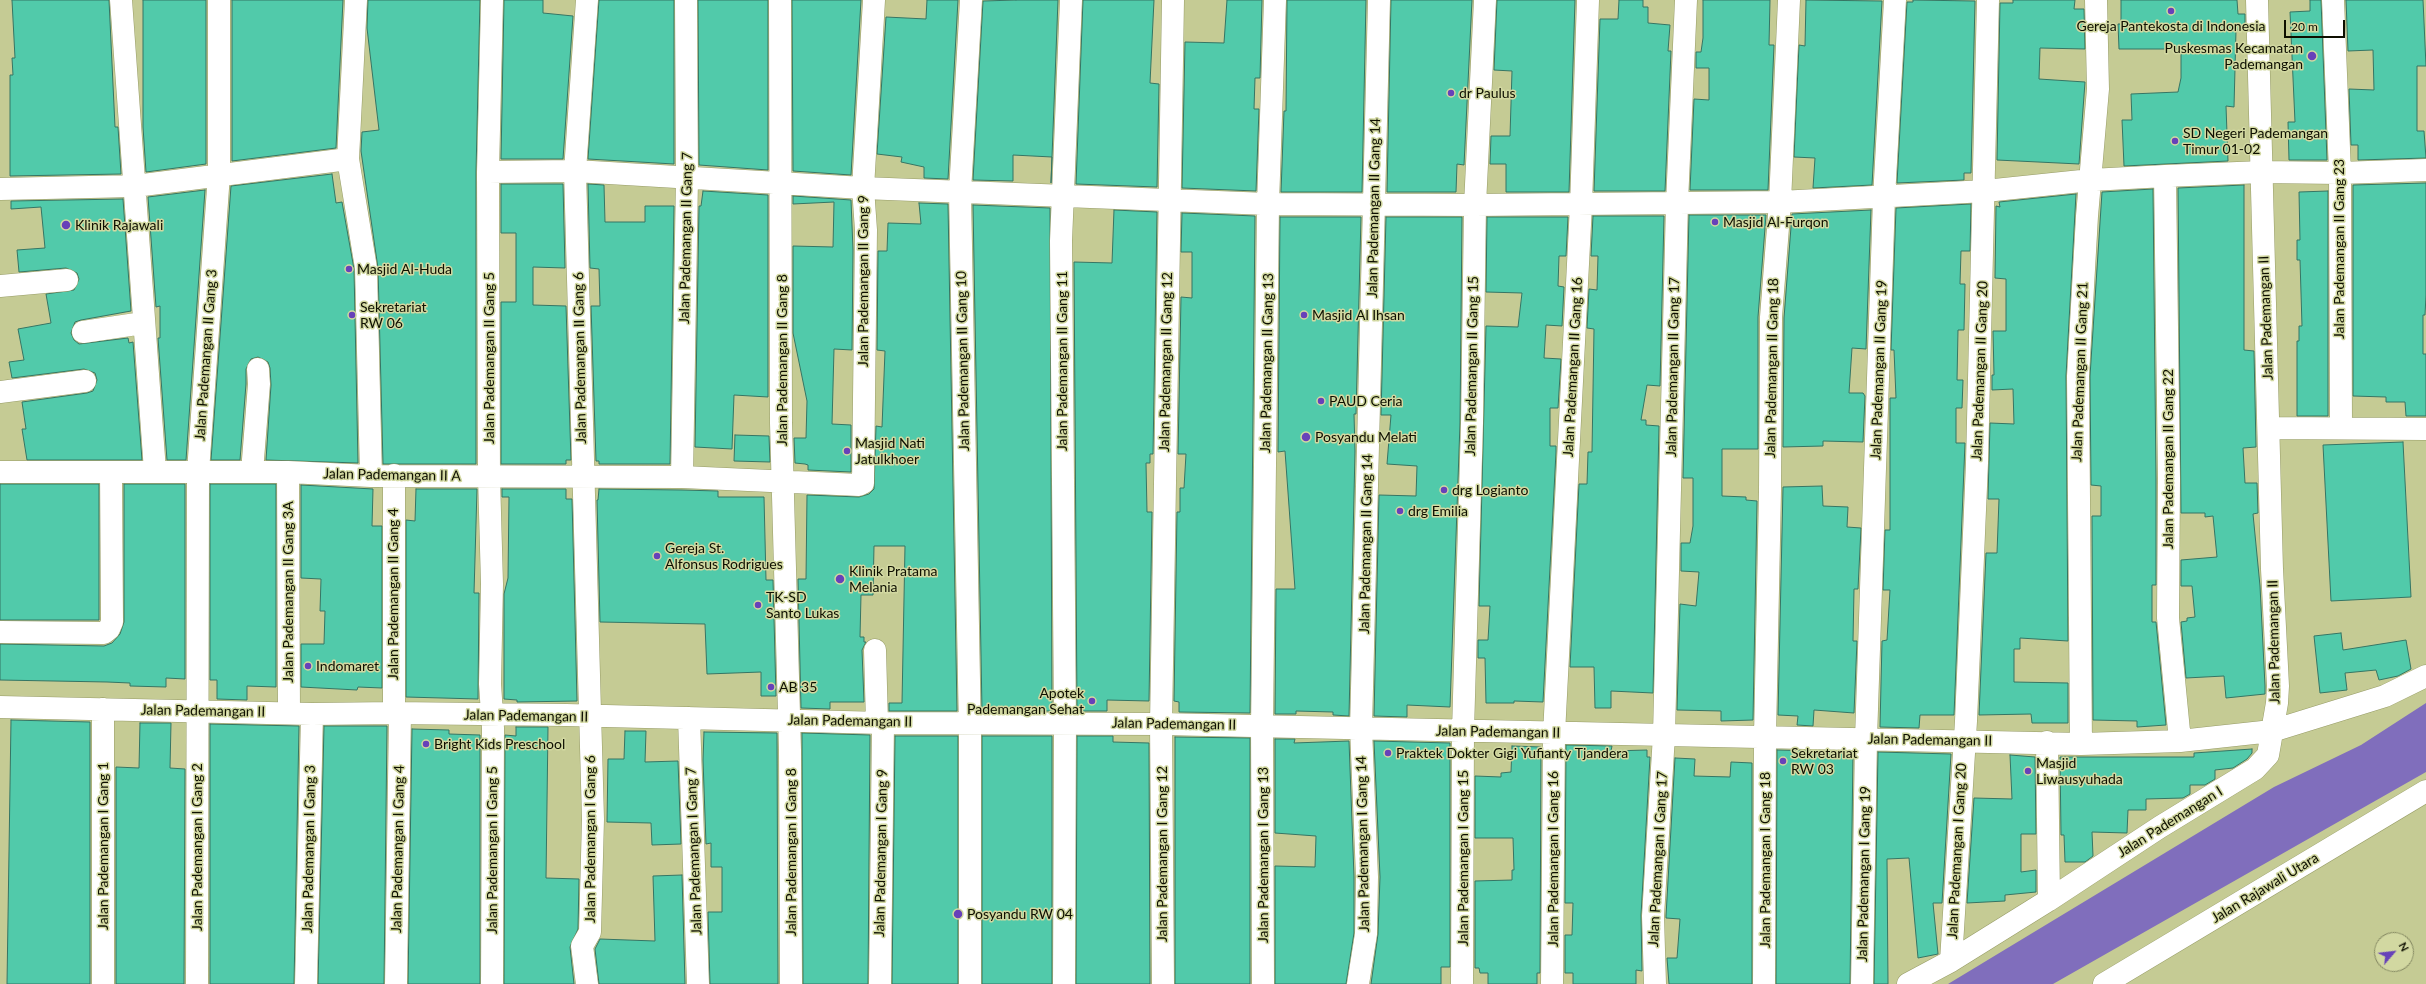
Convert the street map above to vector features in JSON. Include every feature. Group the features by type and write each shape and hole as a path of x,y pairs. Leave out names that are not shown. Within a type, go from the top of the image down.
{"street":[{"path":"121,0 154,471"},
{"name":"Jalan Pademangan II Gang 3","path":"197,710 198,472 219,174 219,0"},
{"path":"356,0 348,159 366,268 371,476"},
{"name":"Jalan Pademangan II Gang 5","path":"492,0 488,172 489,477 492,584 490,684 492,716"},
{"name":"Jalan Pademangan II Gang 6","path":"587,0 575,171 582,477 590,716"},
{"name":"Jalan Pademangan II Gang 7","path":"682,477 687,178 686,0"},
{"name":"Jalan Pademangan II Gang 8","path":"780,0 782,182 781,422 789,720"},
{"name":"Jalan Pademangan II Gang 9","path":"783,480 859,486 863,483 866,230 862,188 874,0"},
{"name":"Jalan Pademangan II Gang 10","path":"970,984 969,722 960,192 972,0"},
{"name":"Jalan Pademangan II Gang 11","path":"1064,984 1065,722 1062,195 1071,0"},
{"name":"Jalan Pademangan II Gang 12","path":"1161,724 1168,199 1174,0"},
{"name":"Jalan Pademangan II Gang 13","path":"1262,726 1268,204 1275,0"},
{"name":"Jalan Pademangan II Gang 14","path":"1361,728 1379,0"},
{"name":"Jalan Pademangan II Gang 15","path":"1463,731 1472,423 1475,205 1485,0"},
{"name":"Jalan Pademangan II Gang 16","path":"1555,726 1581,205 1588,0"},
{"name":"Jalan Pademangan II Gang 17","path":"1664,735 1677,203 1686,0"},
{"name":"Jalan Pademangan II Gang 18","path":"1765,736 1770,498 1771,317 1780,202 1789,0"},
{"name":"Jalan Pademangan II Gang 19","path":"1866,739 1884,198 1895,0"},
{"name":"Jalan Pademangan II Gang 20","path":"1963,742 1977,470 1985,191 1988,0"},
{"name":"Jalan Pademangan II Gang 21","path":"2081,744 2078,376 2082,276 2098,89 2096,0"},
{"path":"2257,0 2262,172"},
{"name":"Jalan Pademangan II Gang 23","path":"2333,0 2340,173 2340,427"},
{"path":"0,189 135,186 219,174 348,159"},
{"path":"488,172 575,171 782,182 862,188 1268,204 1581,205 1780,202 1884,198 1985,191 2091,180 2164,176 2262,172 2340,173 2426,170"},
{"name":"Jalan Pademangan II","path":"0,707 197,710 312,714 397,713 492,716 590,716 880,723 1065,722 1463,731 1555,726 1664,735 1765,736 1963,742 2047,742 2081,744 2180,741 2282,729 2277,703 2278,686 2272,569 2262,172"},
{"name":"Jalan Pademangan II Gang 22","path":"2164,176 2169,479 2168,618 2180,741"},
{"path":"0,286 67,280"},
{"path":"83,332 143,323"},
{"path":"252,472 259,384 258,369"},
{"path":"0,392 85,381"},
{"path":"2269,428 2340,427 2426,429"},
{"name":"Jalan Pademangan II A","path":"0,472 288,472 371,476 682,477 783,480"},
{"path":"0,632 104,633 109,629 112,622 111,472"},
{"name":"Jalan Pademangan II Gang 3A","path":"288,472 289,713"},
{"name":"Jalan Pademangan II Gang 4","path":"394,475 397,713"},
{"name":"Jalan Pademangan I Gang 9","path":"875,650 880,723 880,984"},
{"path":"2282,729 2385,696 2426,676"},
{"name":"Jalan Pademangan I Gang 1","path":"103,709 103,984"},
{"name":"Jalan Pademangan I Gang 2","path":"197,710 197,984"},
{"name":"Jalan Pademangan I Gang 4","path":"396,984 397,713"},
{"name":"Jalan Pademangan I Gang 3","path":"306,984 312,714"},
{"name":"Jalan Pademangan I Gang 5","path":"492,716 492,984"},
{"name":"Jalan Pademangan I Gang 6","path":"587,984 582,946 590,932 593,819 590,716"},
{"name":"Jalan Pademangan I Gang 7","path":"689,718 698,984"},
{"name":"Jalan Pademangan I Gang 8","path":"789,720 791,984"},
{"name":"Jalan Pademangan I Gang 12","path":"1161,724 1163,984"},
{"name":"Jalan Pademangan I Gang 13","path":"1262,726 1263,984"},
{"name":"Jalan Pademangan I Gang 16","path":"1552,984 1555,726"},
{"name":"Jalan Pademangan I Gang 14","path":"1358,984 1366,934 1367,902 1361,728"},
{"name":"Jalan Pademangan I","path":"1908,984 1951,961 2049,900 2160,827 2255,769 2268,755 2282,729"},
{"name":"Jalan Pademangan I Gang 15","path":"1462,984 1463,731"},
{"name":"Jalan Pademangan I Gang 17","path":"1655,984 1653,916 1664,735"},
{"name":"Jalan Pademangan I Gang 18","path":"1764,984 1765,736"},
{"name":"Jalan Pademangan I Gang 19","path":"1862,984 1866,739"},
{"name":"Jalan Pademangan I Gang 20","path":"1951,961 1963,742"},
{"path":"2047,742 2049,900"},
{"name":"Jalan Rajawali Utara","path":"2104,984 2426,791"}],"shaded area":[{"path":"2426,703 2426,772 2053,984 1948,984 2274,787 2361,745"}],"building":[{"path":"12,0 109,0 115,127 118,127 121,174 10,176 10,75 13,75 12,58 15,58"},
{"path":"143,0 206,0 206,164 146,172 143,127"},
{"path":"232,0 343,0 336,148 232,161"},
{"path":"368,0 480,0 476,172 476,464 383,464 378,268 361,151 362,132 379,130 367,28"},
{"path":"504,0 543,0 543,13 573,16 563,159 501,159"},
{"path":"599,0 674,0 674,164 588,159"},
{"path":"698,0 768,0 768,170 699,165"},
{"path":"792,0 861,0 851,175 793,171"},
{"path":"927,0 958,0 948,179 924,178 924,167 901,162 902,157 877,154 886,17 926,19"},
{"path":"1058,0 1052,157 1013,155 1013,181 973,180 983,1"},
{"path":"1083,0 1154,0 1150,83 1159,84 1157,187 1076,184"},
{"path":"1227,0 1262,0 1260,78 1255,78 1254,109 1259,109 1256,191 1182,188 1185,42 1224,43"},
{"path":"1287,0 1366,0 1362,192 1281,192 1284,111 1286,111"},
{"path":"1391,0 1472,0 1464,165 1457,164 1456,192 1387,192"},
{"path":"1497,0 1575,0 1569,192 1506,192 1506,164 1490,164 1491,136 1510,136 1512,71 1494,70"},
{"path":"1619,0 1643,0 1643,7 1648,7 1648,23 1670,25 1668,51 1671,51 1665,191 1594,191 1600,19 1618,19"},
{"path":"1703,0 1770,0 1769,45 1774,45 1768,190 1690,190 1694,99 1709,100 1709,68 1696,68 1696,52 1701,52 1703,38"},
{"path":"1806,0 1882,1 1872,185 1813,188 1815,158 1794,157 1799,45 1805,46"},
{"path":"1913,0 1975,1 1971,173 1964,173 1964,180 1897,183 1907,2 1913,2"},
{"path":"2013,0 2075,0 2074,9 2084,9 2085,49 2040,48 2039,79 2085,82 2079,164 1997,160 2000,3 2013,3"},
{"path":"2121,0 2237,0 2238,14 2245,14 2245,30 2236,30 2234,107 2226,106 2228,161 2124,166 2122,120 2132,120 2131,94 2178,92 2181,78 2181,49 2119,49 2118,24 2121,24"},
{"path":"2310,0 2321,0 2327,160 2289,160 2288,122 2295,122 2290,12 2310,11"},
{"path":"2346,0 2423,0 2426,66 2417,66 2417,131 2424,131 2426,158 2358,160 2358,145 2351,145 2349,89 2374,90 2373,50 2348,51"},
{"path":"332,174 336,203 342,202 354,269 358,463 266,460 271,385 270,368 268,362 258,357 251,359 246,369 240,460 211,460 231,186"},
{"path":"2426,183 2426,295 2425,315 2423,315 2423,354 2426,354 2426,416 2406,416 2405,402 2386,402 2386,397 2353,396 2353,185"},
{"path":"501,184 563,184 565,268 533,267 533,305 566,306 571,460 566,460 566,464 501,464 501,302 516,302 516,233 501,233"},
{"path":"588,184 604,185 605,222 645,222 645,206 674,206 670,464 599,464 599,461 596,461 591,306 600,306 599,269 590,268"},
{"path":"2244,185 2244,350 2254,351 2256,447 2243,448 2245,483 2257,483 2258,513 2253,514 2260,586 2265,694 2226,698 2224,676 2186,678 2181,622 2187,621 2187,618 2195,617 2192,586 2181,586 2181,560 2217,557 2213,516 2205,517 2205,513 2181,513 2178,188"},
{"path":"2153,189 2156,585 2152,585 2152,622 2156,622 2166,725 2137,727 2137,721 2093,720 2092,516 2101,516 2101,486 2091,485 2090,376 2102,192"},
{"path":"205,190 186,460 167,460 158,338 160,338 160,306 156,307 148,197"},
{"path":"703,191 768,195 768,397 734,395 732,449 695,447 699,206 701,206"},
{"path":"2328,191 2328,416 2297,416 2297,341 2299,341 2299,326 2302,326 2300,260 2297,260 2297,240 2300,240 2299,192"},
{"path":"2076,194 2066,376 2068,641 2020,638 2020,649 2014,649 2014,682 2068,683 2068,723 2032,723 2031,714 1979,715 1986,553 1997,553 1999,499 1988,499 1990,423 2014,424 2013,389 1992,390 1992,375 1994,375 1993,331 2006,331 2006,279 1995,278 1996,206 2000,207 1999,202"},
{"path":"793,196 851,200 853,250 852,350 834,349 832,424 851,425 851,472 808,470 808,465 795,463 794,438 806,438 807,401 793,333 793,246 833,247 834,202 793,204"},
{"path":"123,199 131,311 75,322 71,333 74,340 79,344 128,338 129,343 133,342 142,460 27,460 22,429 26,429 22,402 87,393 93,391 97,380 95,373 84,369 12,378 9,362 24,360 18,329 51,323 46,294 74,290 79,279 77,273 66,268 19,272 17,250 45,248 41,207 11,209 11,201"},
{"path":"919,203 948,204 957,711 889,711 889,703 902,703 905,546 874,546 873,595 861,595 860,637 864,637 864,642 866,642 862,650 864,702 830,702 830,709 801,708 798,579 806,579 807,495 859,497 869,494 874,489 876,426 882,427 885,351 877,350 878,251 887,251 888,223 921,224"},
{"path":"1971,204 1970,251 1961,251 1960,284 1965,284 1964,330 1958,330 1957,380 1963,380 1962,408 1956,408 1956,443 1965,443 1954,715 1920,715 1919,728 1880,727 1882,641 1887,640 1890,590 1883,590 1885,530 1890,530 1890,398 1896,398 1894,350 1891,350 1896,208"},
{"path":"973,205 1050,208 1052,711 982,711"},
{"path":"1114,210 1157,212 1153,454 1150,454 1150,463 1146,463 1147,512 1152,512 1149,701 1107,700 1107,711 1077,711 1074,262 1112,263"},
{"path":"1871,210 1866,349 1852,348 1849,393 1863,393 1865,396 1863,442 1823,441 1823,446 1783,447 1784,318 1792,214"},
{"path":"1182,213 1255,216 1250,713 1179,712 1179,702 1174,701 1177,512 1180,512 1180,488 1184,488 1186,454 1178,454 1181,297 1192,298 1192,252 1181,252"},
{"path":"1689,215 1766,215 1758,317 1758,449 1722,449 1722,496 1746,497 1746,500 1757,501 1753,720 1721,721 1721,711 1677,710 1680,604 1696,606 1699,572 1681,571 1681,543 1690,543 1693,526 1693,478 1683,478"},
{"path":"1593,216 1664,216 1660,386 1647,385 1641,420 1646,420 1646,425 1659,426 1653,693 1611,691 1611,708 1595,708 1594,667 1570,667 1579,484 1587,484 1588,452 1592,452 1594,329 1587,328 1589,289 1597,290 1598,256 1591,256"},
{"path":"1280,217 1361,217 1356,414 1354,414 1355,451 1349,716 1333,715 1333,712 1296,711 1296,714 1275,714 1276,589 1295,589 1285,451 1278,452"},
{"path":"1386,217 1462,217 1460,423 1450,707 1407,705 1407,717 1374,716 1379,495 1416,496 1417,466 1387,464 1391,415 1381,415"},
{"path":"1487,217 1568,217 1566,256 1559,256 1558,286 1564,287 1562,326 1546,325 1544,358 1561,359 1558,408 1550,408 1550,446 1556,446 1556,452 1543,702 1514,701 1514,703 1486,703 1485,658 1478,658 1478,640 1488,640 1490,606 1479,606 1486,326 1518,327 1522,293 1486,292"},
{"path":"735,435 769,436 770,462 734,461"},
{"path":"2403,442 2411,597 2331,601 2323,445"},
{"path":"0,484 99,484 99,620 0,620"},
{"path":"124,484 185,484 185,679 166,678 166,687 130,686 130,683 107,682 0,680 0,644 104,646 112,643 120,634 124,622"},
{"path":"210,484 276,484 276,687 247,686 247,700 217,699 217,680 210,680"},
{"path":"301,485 373,489 372,526 382,526 382,688 358,687 357,690 301,687 301,644 324,644 325,611 320,611 321,579 301,578"},
{"path":"1822,486 1823,506 1848,507 1847,527 1861,528 1858,589 1854,589 1853,641 1857,641 1854,713 1814,710 1813,726 1797,725 1798,716 1778,715 1783,487"},
{"path":"416,489 477,489 474,593 479,593 478,699 406,697 406,520 415,521"},
{"path":"502,489 566,489 566,499 572,499 577,701 517,702 517,700 504,699 504,594 508,578 509,497 502,497"},
{"name":"Gereja St. Alfonsus Rodrigues","path":"599,489 718,491 718,497 764,497 766,580 773,580 776,696 761,696 761,672 707,674 705,624 600,622 597,500"},
{"path":"2341,633 2343,650 2406,640 2411,669 2398,676 2379,680 2376,670 2345,673 2347,690 2320,693 2314,636"},
{"path":"11,720 90,722 90,984 7,984"},
{"path":"140,723 171,723 170,768 185,769 184,984 116,984 116,767 139,768"},
{"path":"210,724 299,726 294,984 210,984"},
{"path":"324,726 387,726 384,984 318,984"},
{"path":"516,727 548,727 546,878 579,879 578,929 570,947 574,984 504,984 505,735 516,736"},
{"path":"412,729 449,730 449,734 480,735 480,984 408,984"},
{"path":"625,731 646,731 645,762 678,761 681,844 652,845 651,823 607,822 608,759 624,759"},
{"path":"704,732 777,733 778,984 710,984 708,912 722,912 722,867 711,867 711,843 706,844 703,760"},
{"path":"802,733 870,735 868,984 803,984"},
{"path":"895,736 958,736 958,984 892,984"},
{"path":"982,736 1052,736 1052,984 982,984"},
{"path":"1077,736 1113,736 1113,742 1149,743 1150,984 1076,984"},
{"path":"1175,737 1250,738 1250,984 1175,984"},
{"path":"1275,739 1295,739 1294,743 1349,741 1354,877 1354,933 1346,984 1275,984 1275,866 1315,867 1316,836 1275,833"},
{"path":"1374,741 1450,743 1450,967 1441,967 1441,984 1371,984 1378,934 1380,877"},
{"path":"1566,745 1612,746 1611,751 1647,750 1647,757 1650,757 1641,915 1642,971 1636,970 1636,984 1573,984 1573,973 1565,973 1565,935 1572,935 1573,903 1565,903"},
{"path":"1512,746 1541,747 1540,973 1537,973 1537,984 1488,984 1488,973 1480,973 1479,968 1475,968 1475,881 1512,880 1512,870 1514,870 1513,838 1475,838 1475,776 1501,777 1501,773 1511,772"},
{"path":"2252,749 2252,753 2247,759 2233,768 2215,770 2215,779 2205,785 2190,785 2190,794 2183,798 2146,799 2146,810 2128,810 2127,833 2092,832 2093,856 2085,862 2065,862 2064,835 2061,835 2060,757 2194,757 2194,753"},
{"path":"1777,750 1853,752 1850,984 1776,984"},
{"path":"1878,752 1951,754 1942,903 1933,903 1938,954 1918,958 1909,858 1887,859 1888,984 1874,984"},
{"path":"2010,755 2035,757 2036,834 2021,834 2021,872 2036,870 2036,892 2005,895 2005,901 1967,903 1974,798 2012,799"},
{"path":"1675,758 1695,759 1694,776 1730,777 1731,762 1752,763 1752,984 1669,984 1667,958 1677,958 1680,919 1666,918"},
{"path":"682,875 685,984 599,984 595,949 600,939 655,941 653,876"}],"place":[{"name":"Gereja Pantekosta di Indonesia","path":"2171,11"},
{"name":"Puskesmas Kecamatan Pademangan","path":"2312,56"},
{"name":"dr Paulus","path":"1451,93"},
{"name":"SD Negeri Pademangan Timur 01-02","path":"2175,141"},
{"name":"Masjid Al-Furqon","path":"1715,222"},
{"name":"Klinik Rajawali","path":"66,225"},
{"name":"Masjid Al-Huda","path":"349,269"},
{"name":"Sekretariat RW 06","path":"352,315"},
{"name":"Masjid Al Ihsan","path":"1304,315"},
{"name":"PAUD Ceria","path":"1321,401"},
{"name":"Posyandu Melati","path":"1306,437"},
{"name":"Masjid Nati Jatulkhoer","path":"847,451"},
{"name":"drg Logianto","path":"1444,490"},
{"name":"drg Emilia","path":"1400,511"},
{"name":"Gereja St. Alfonsus Rodrigues","path":"657,556"},
{"name":"Klinik Pratama Melania","path":"840,579"},
{"name":"TK-SD Santo Lukas","path":"758,605"},
{"name":"Indomaret","path":"308,666"},
{"name":"AB 35","path":"771,687"},
{"name":"Apotek Pademangan Sehat","path":"1092,701"},
{"name":"Bright Kids Preschool","path":"426,744"},
{"name":"Praktek Dokter Gigi Yufianty Tjandera","path":"1388,753"},
{"name":"Sekretariat RW 03","path":"1783,761"},
{"name":"Masjid Liwausyuhada","path":"2028,771"},
{"name":"Posyandu RW 04","path":"958,914"}]}
